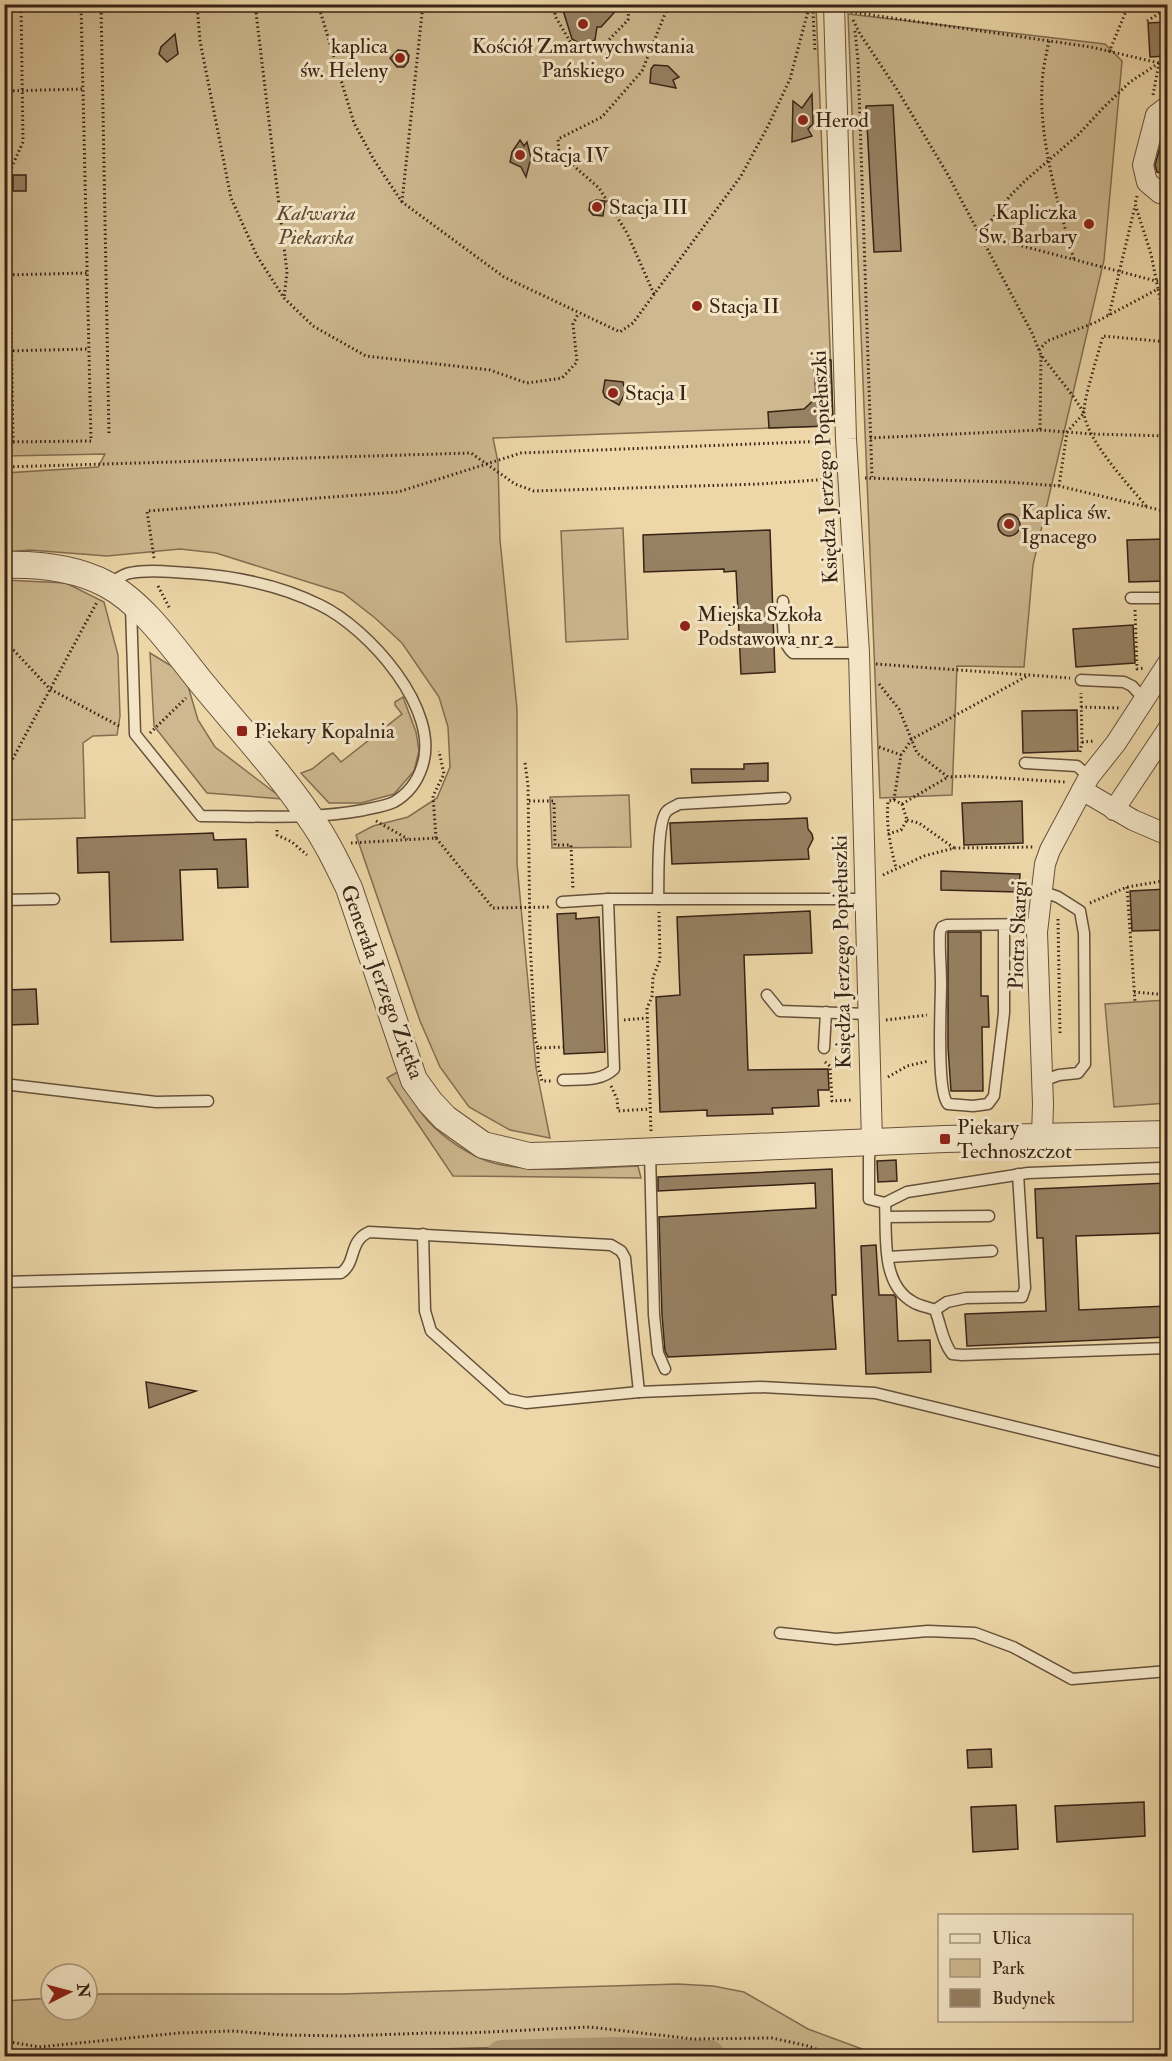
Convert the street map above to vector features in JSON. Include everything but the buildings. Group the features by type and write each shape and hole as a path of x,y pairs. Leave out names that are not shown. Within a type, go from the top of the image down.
{"street":[{"name":"Księdza Jerzego Popiełuszki","path":"840,10 846,439 866,658 866,891 876,1017 872,1142"},
{"path":"1167,106 1156,115 1143,165 1147,182 1160,193 1167,195"},
{"name":"Generała Jerzego Ziętka","path":"4,565 58,568 84,574 108,585 131,602 173,648 286,784 310,817 336,860 349,888 414,1080 445,1118 483,1145 529,1156 651,1146 1167,1134"},
{"name":"Piotra Skargi","path":"1042,1136 1038,924 1045,864 1082,783 1116,743 1144,699 1158,666"},
{"path":"1114,810 1167,729"},
{"path":"1082,783 1114,810 1167,835"}],"lane":[{"path":"108,585 128,573 202,574 281,589 321,605 345,621 379,650 414,700 425,741 424,761 418,777 408,792 393,802 340,814 310,817 201,816 135,734 131,602"},
{"path":"1133,598 1167,598"},
{"path":"783,601 784,642 793,653 866,658"},
{"path":"1081,680 1124,682 1132,686 1144,699"},
{"path":"1025,764 1077,766 1082,783"},
{"path":"658,899 660,835 662,820 667,810 679,804 785,798"},
{"path":"568,902 866,891"},
{"path":"1041,891 1058,897 1080,911 1084,933 1085,1064 1078,1073 1059,1075 1042,1081"},
{"path":"4,900 54,899"},
{"path":"563,1080 607,1076 614,1070 608,899"},
{"path":"1004,925 1004,1013 994,1096 988,1104 952,1105 945,1101 941,1059 940,938 942,927 947,925 1038,924"},
{"path":"767,995 780,1011 826,1012 876,1017"},
{"path":"824,1048 826,1012"},
{"path":"4,1084 156,1102 208,1101"},
{"path":"872,1142 869,1158 869,1199 885,1203 907,1192 1018,1174 1161,1168 1167,1171"},
{"path":"651,1146 654,1316 658,1353 665,1369"},
{"path":"935,1310 947,1302 966,1298 1022,1297 1024,1288 1018,1174"},
{"path":"885,1203 888,1257 894,1283 911,1301 935,1310 941,1324 944,1344 952,1354 1167,1348"},
{"path":"886,1217 989,1216"},
{"path":"4,1282 341,1272 347,1268 354,1245 360,1236 369,1232 611,1245 621,1251 625,1258 639,1392"},
{"path":"423,1234 425,1311 431,1331 507,1399 526,1403 639,1392 760,1388 875,1393 1167,1464"},
{"path":"888,1257 992,1251"},
{"path":"780,1633 836,1639 928,1631 975,1633 1013,1647 1072,1679 1167,1671"}],"path":[{"path":"13,442 9,173 22,142 21,4"},
{"path":"4,442 91,441 81,4"},
{"path":"101,4 109,436"},
{"path":"197,4 200,41 231,198 257,256 284,298 313,326 366,356 490,370 527,382 562,378 577,362 573,324 579,314"},
{"path":"255,4 287,272 284,298"},
{"path":"318,4 354,123 402,202 504,277 620,332 633,323 747,166 790,79 808,11"},
{"path":"402,202 423,4"},
{"path":"555,4 555,16 575,50 599,50 628,20 629,4"},
{"path":"654,294 627,233 599,188 560,153 558,139 602,117 642,70 669,4"},
{"path":"765,4 808,11 840,10 1049,41 1167,63"},
{"path":"1110,52 1129,4"},
{"path":"1147,21 1167,8"},
{"path":"840,10 853,21 943,165 1041,355 1084,413 1092,434 1107,457 1147,507"},
{"path":"853,21 858,72 872,478"},
{"path":"1049,41 1041,87 1049,162 1074,259"},
{"path":"980,235 1010,196 1027,179 1049,162 1130,82 1159,63"},
{"path":"4,91 83,89"},
{"path":"4,184 10,184"},
{"path":"1109,315 1135,204"},
{"path":"980,235 1156,281 1167,281"},
{"path":"4,275 87,273"},
{"path":"1039,350 1047,341 1073,333 1158,289 1167,336"},
{"path":"1059,486 1067,432 1084,413 1103,336 1167,342"},
{"path":"4,351 89,349"},
{"path":"1040,430 1041,355"},
{"path":"870,438 1040,430 1167,436"},
{"path":"148,525 147,511 398,492 521,453 846,439"},
{"path":"4,467 471,453 515,484 534,491 759,484 849,478 1008,482 1059,486 1167,512"},
{"path":"4,775 108,585"},
{"path":"1133,598 1137,669 1158,666"},
{"path":"4,640 50,689 135,734"},
{"path":"866,658 1081,680 1082,742 1079,758"},
{"path":"894,800 901,755 912,739 1031,674"},
{"path":"878,682 899,709 917,753 948,777"},
{"path":"1082,707 1125,708"},
{"path":"874,746 901,755"},
{"path":"439,751 444,774 433,796 436,838 494,908 555,907 568,902 571,845 555,845 554,801 529,801"},
{"path":"525,763 529,801 529,908 538,1066 542,1081 563,1080"},
{"path":"902,804 948,777 971,776 1082,783"},
{"path":"888,834 901,830 907,820 902,804 894,800 888,801 886,819 888,834 896,868"},
{"path":"374,820 408,839"},
{"path":"907,820 919,823 954,848"},
{"path":"351,843 436,838"},
{"path":"866,891 896,868 924,856 954,848 1039,847"},
{"path":"1080,911 1086,905 1127,887 1167,880"},
{"path":"1127,887 1135,1002"},
{"path":"651,1146 647,1008 652,997 653,977 660,960 658,899"},
{"path":"1134,992 1167,995"},
{"path":"876,1017 941,1014"},
{"path":"614,1020 647,1018"},
{"path":"538,1048 563,1047"},
{"path":"885,1079 907,1066 941,1059"},
{"path":"607,1076 617,1099 618,1111 650,1108"},
{"path":"4,2041 39,2046 179,2033 232,2031 345,2036 590,2027 693,2039 772,2038 808,2046 835,2056"}],"green space":[{"name":"Kalwaria Piekarska","path":"4,5 816,5 833,421 828,426 493,438 498,462 500,540 517,709 517,864 536,1068 550,1138 510,1130 469,1107 440,1067 420,1021 356,835 373,826 408,817 437,798 450,767 448,727 439,697 402,643 343,593 216,553 180,549 107,556 30,550 5,552 5,473 98,467 105,454 5,456"},
{"path":"848,14 1105,44 1122,61 1104,260 1033,565 1024,667 957,666 952,795 880,798"},
{"path":"623,528 628,639 566,642 561,531"},
{"path":"4,580 66,583 104,602 118,655 120,716 117,735 93,736 83,743 85,818 5,820"},
{"path":"150,653 178,670 188,686 198,720 215,747 283,799 207,793 154,726"},
{"path":"403,697 416,732 419,751 414,771 394,794 361,803 329,803 301,773 312,769 333,753 341,762 402,714 395,702"},
{"path":"629,795 631,847 552,848 550,797"},
{"path":"1166,1000 1167,1103 1114,1107 1105,1004"},
{"path":"399,1071 416,1105 429,1122 450,1140 482,1159 497,1164 537,1169 638,1166 641,1178 453,1176 387,1078"},
{"path":"678,1984 713,1986 744,1992 808,2029 881,2056 759,2056 659,2043 184,2056 5,2056 5,2001 39,1999 39,2022 99,2022 99,1994 341,1994"}],"waterway":[{"path":"502,2056 618,2053 709,2056"}],"place":[{"name":"Kościół Zmartwychwstania Pańskiego","path":"583,24"},
{"name":"kaplica św. Heleny","path":"400,58"},
{"name":"Herod","path":"803,120"},
{"name":"Stacja IV","path":"520,155"},
{"name":"Stacja III","path":"597,207"},
{"name":"Kapliczka Św. Barbary","path":"1089,224"},
{"name":"Stacja II","path":"697,306"},
{"name":"Stacja I","path":"613,393"},
{"name":"Kaplica św. Ignacego","path":"1009,524"},
{"name":"Miejska Szkoła Podstawowa nr 2","path":"685,626"},
{"name":"Piekary Kopalnia","path":"242,731"},
{"name":"Piekary Technoszczot","path":"945,1139"}]}
